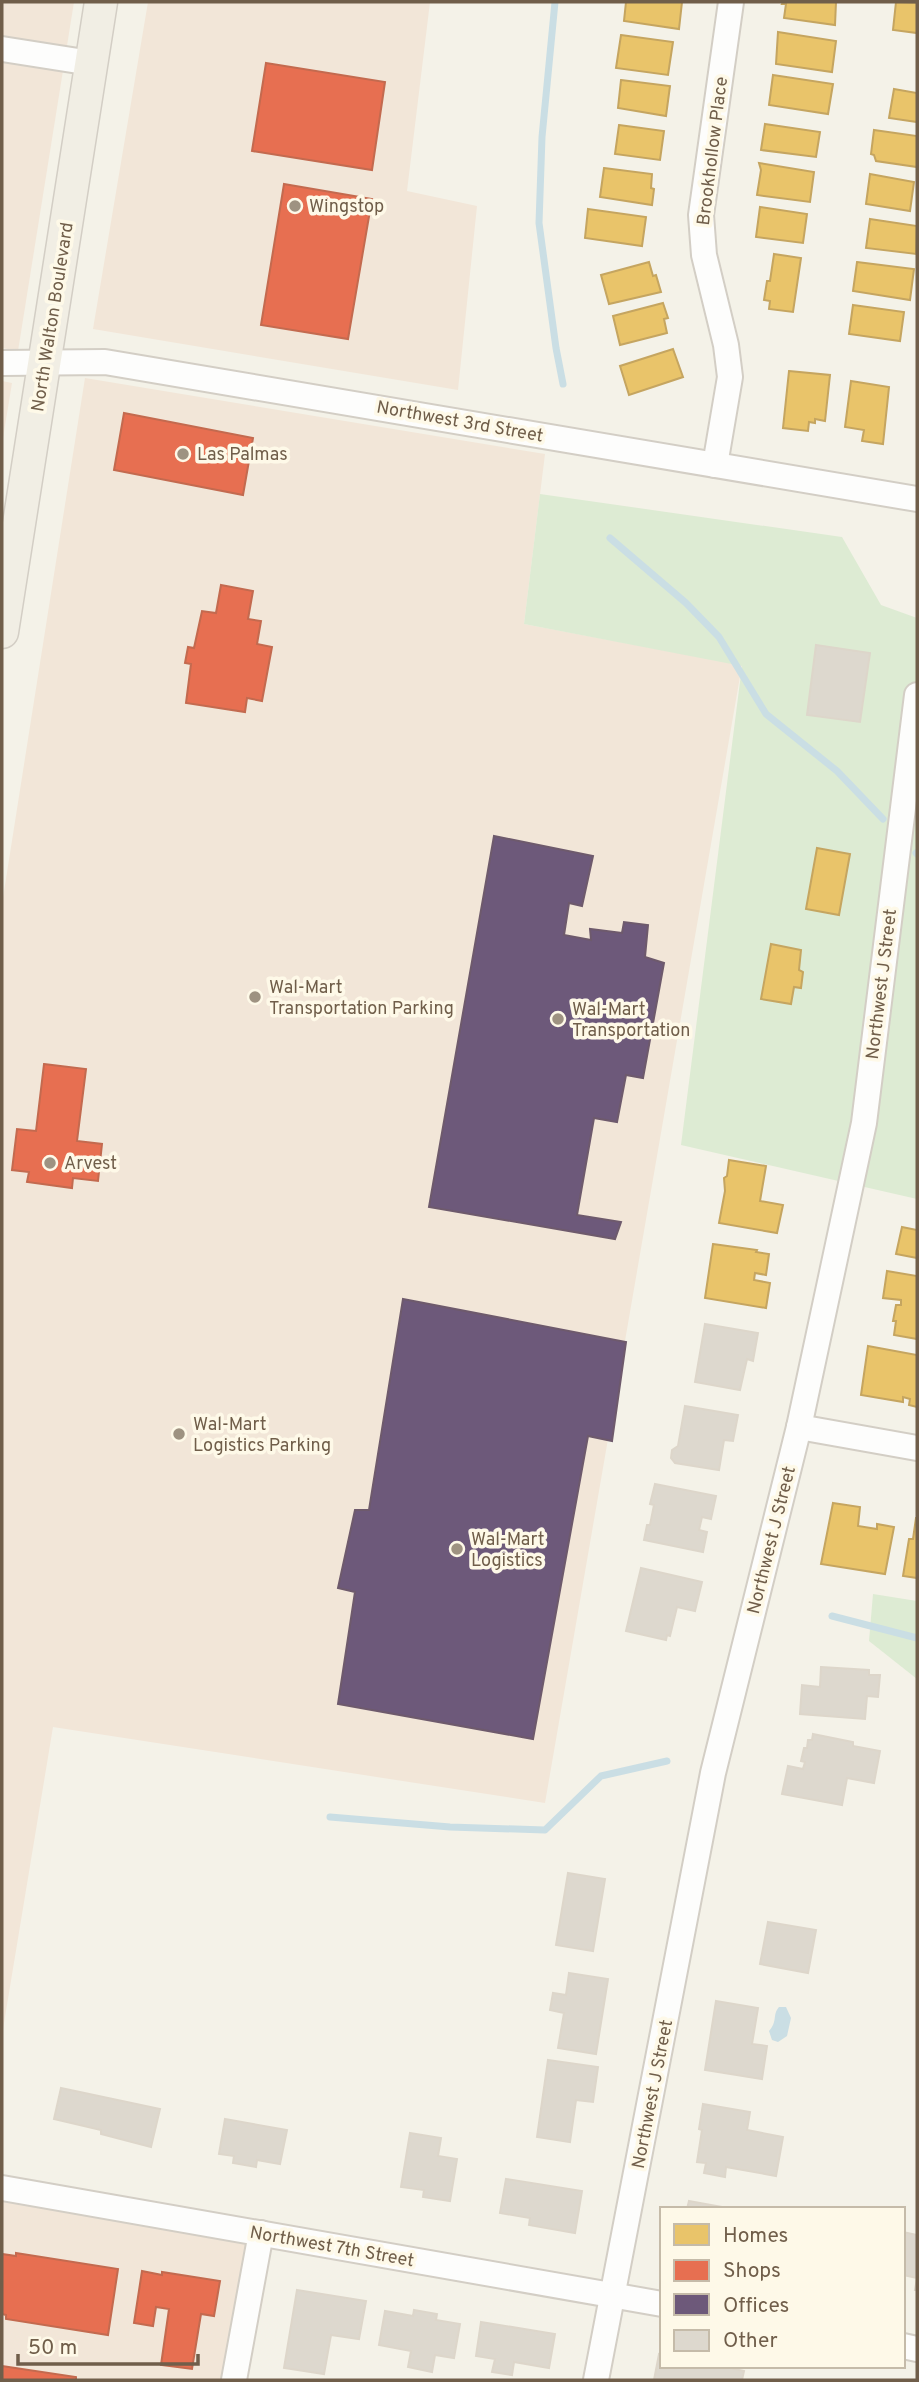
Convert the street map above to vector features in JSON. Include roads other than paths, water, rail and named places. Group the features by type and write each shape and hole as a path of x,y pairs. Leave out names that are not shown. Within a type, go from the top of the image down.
{"main road":[{"name":"North Walton Boulevard","path":"2,632 102,2"}],"street":[{"name":"Brookhollow Place","path":"715,465 730,377 726,345 704,255 701,215 731,2"},
{"path":"2,49 91,63"},
{"name":"Northwest 3rd Street","path":"2,363 105,362 917,499"},
{"name":"Northwest J Street","path":"596,2380 713,1773 799,1427 864,1123 917,695"},
{"path":"799,1427 917,1448"},
{"name":"Northwest 7th Street","path":"2,2188 660,2304"},
{"path":"234,2380 261,2234"}],"waterway":[{"path":"555,2 542,137 539,223 563,384"},
{"path":"610,538 686,603 719,637 766,714 837,771 883,819"},
{"path":"832,1616 917,1638"},
{"path":"330,1817 450,1827 545,1830 601,1776 667,1761"}],"place":[{"name":"Wingstop","path":"295,206"},
{"name":"Las Palmas","path":"183,454"},
{"name":"Wal-Mart Transportation Parking","path":"255,997"},
{"name":"Wal-Mart Transportation","path":"558,1019"},
{"name":"Arvest","path":"50,1163"},
{"name":"Wal-Mart Logistics Parking","path":"179,1434"},
{"name":"Wal-Mart Logistics","path":"457,1549"}]}
